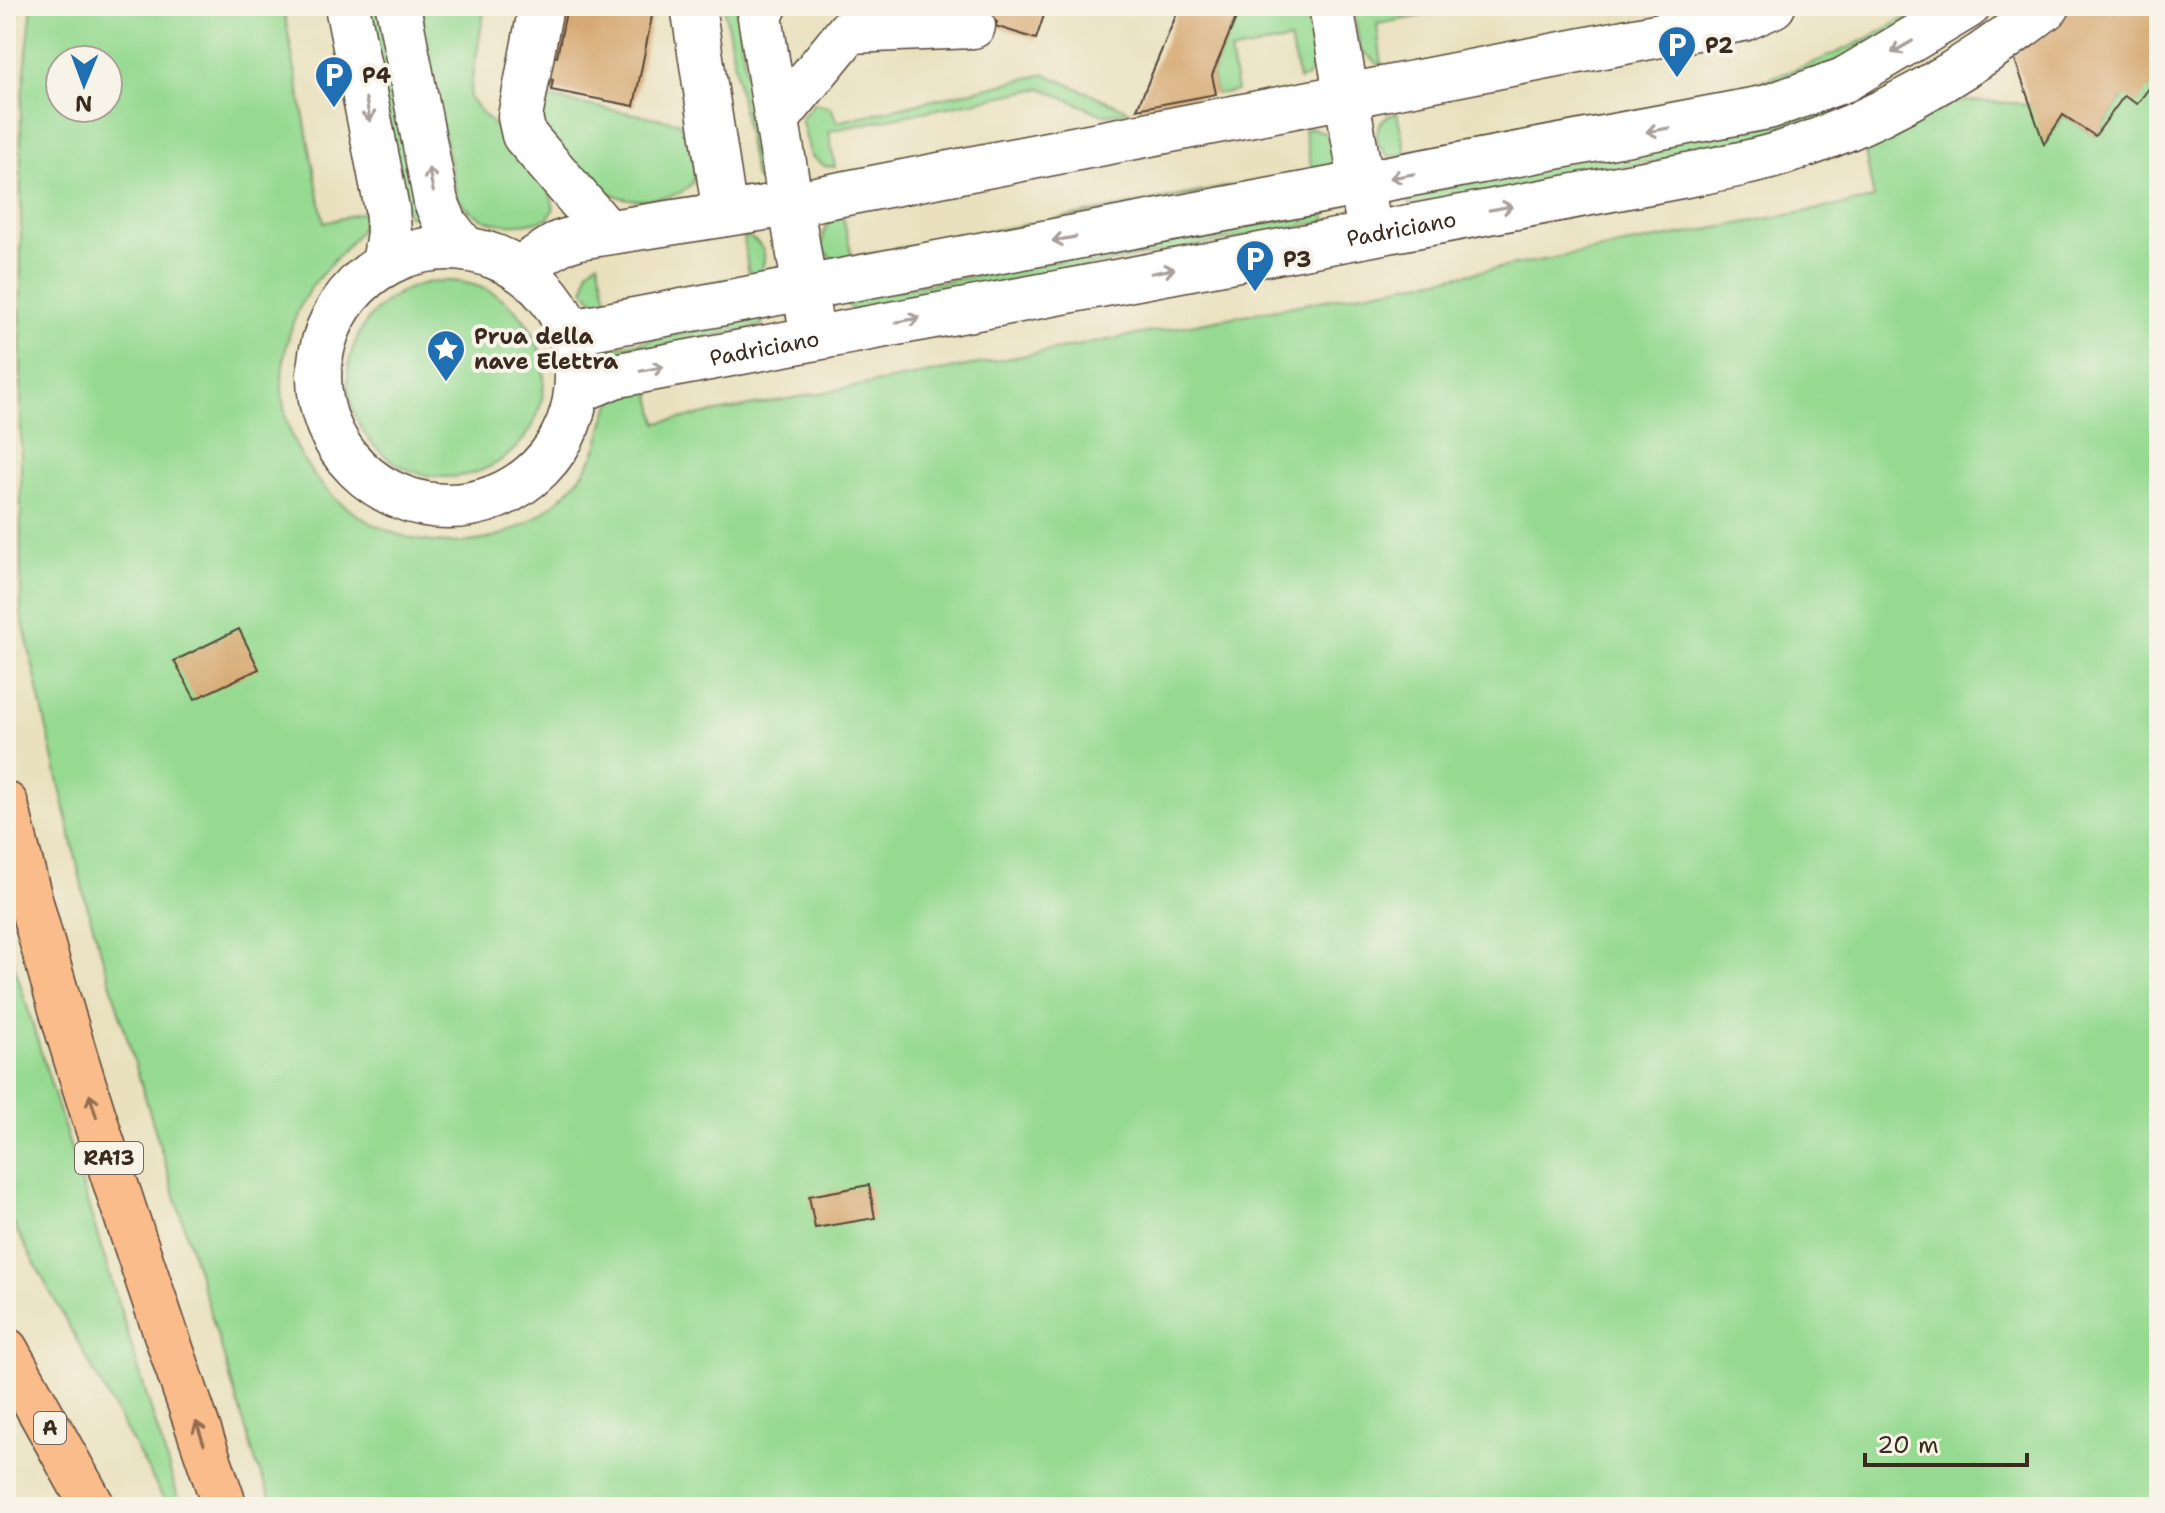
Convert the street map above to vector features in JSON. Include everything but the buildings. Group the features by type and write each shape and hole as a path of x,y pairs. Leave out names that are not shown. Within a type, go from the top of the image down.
{"highway":[{"name":"RA13","path":"6,804 29,901 127,1218 225,1507"},
{"name":"A","path":"6,1350 93,1507"}],"street":[{"path":"347,6 387,209 389,232 384,265"},
{"path":"398,6 436,202 446,225 465,249"},
{"path":"541,6 520,117 524,135 607,232"},
{"path":"693,6 725,214"},
{"path":"765,6 760,17 802,287 814,338"},
{"path":"1331,6 1371,232"},
{"path":"570,332 1360,183 1693,124 1768,107 1844,80 1968,6"},
{"name":"Padriciano","path":"578,391 614,376 1703,172 1783,153 1862,124 1924,91 2004,42 2048,6"},
{"path":"518,269 560,243 607,232 790,204 1347,96 1751,10"},
{"path":"777,119 849,31 973,26"},
{"path":"437,248 465,249 492,255 518,269 549,296 570,332 577,361 578,391 569,427 548,461 519,486 484,503 442,507 401,499 365,477 338,446 332,433 322,408 319,366 329,326 351,291 384,265 409,254 437,248"}],"green space":[{"path":"32,6 283,6 324,223 371,210 353,239 310,289 300,306 285,353 283,403 297,447 322,485 358,515 399,535 444,543 491,538 535,518 562,496 585,470 614,401 649,386 657,423 1874,199 1863,141 1936,104 1971,101 2031,104 2045,143 2063,115 2095,136 2124,96 2150,87 2159,92 2159,1507 275,1507 256,1463 85,899 21,613 21,108"},
{"path":"366,6 381,6 421,215 418,218 407,215"},
{"path":"416,6 485,6 469,98 549,188 554,208 548,218 523,224 498,223 475,214 457,196"},
{"path":"724,6 736,6 762,176 760,181 755,178"},
{"path":"1241,6 1307,6 1316,55 1308,77 1299,80 1290,40 1230,52 1237,91 1216,94 1212,75"},
{"path":"1353,6 1476,6 1377,24 1382,67 1360,49"},
{"path":"1924,6 1938,6 1866,49 1779,85 1668,106 1804,66 1866,39"},
{"path":"1045,74 1130,111 1103,115 1042,88 829,131 835,167 825,166 811,156 801,119 814,103 831,107 837,122"},
{"path":"542,97 678,122 690,136 695,179 679,193 658,198 621,198 605,191 578,170 541,130"},
{"path":"1830,101 1836,116 1733,147 1411,206 1409,203 1409,196"},
{"path":"1668,106 1607,118 1492,138"},
{"path":"1397,113 1406,153 1492,138 1389,157 1377,143 1378,127 1383,120"},
{"path":"1313,128 1331,136 1336,153 1328,170 841,262 829,256 822,247 824,231 829,223 843,216 852,257 1312,171 1304,130"},
{"path":"1325,212 1327,221 854,311 846,304 848,299"},
{"path":"743,235 756,242 763,251 764,263 757,276 602,307 584,291 588,270 598,261 608,303 749,275"},
{"path":"446,281 483,289 515,310 536,342 544,379 536,416 515,448 483,469 446,477 409,469 377,448 356,416 348,379 356,342 377,310 409,289"},
{"path":"762,317 762,326 614,356 607,349"},
{"path":"6,938 181,1507 168,1507 6,1211"}],"place":[{"name":"P2","path":"1677,79"},
{"name":"P4","path":"334,109"},
{"name":"P3","path":"1255,293"},
{"name":"Prua della nave Elettra","path":"446,383"}]}
